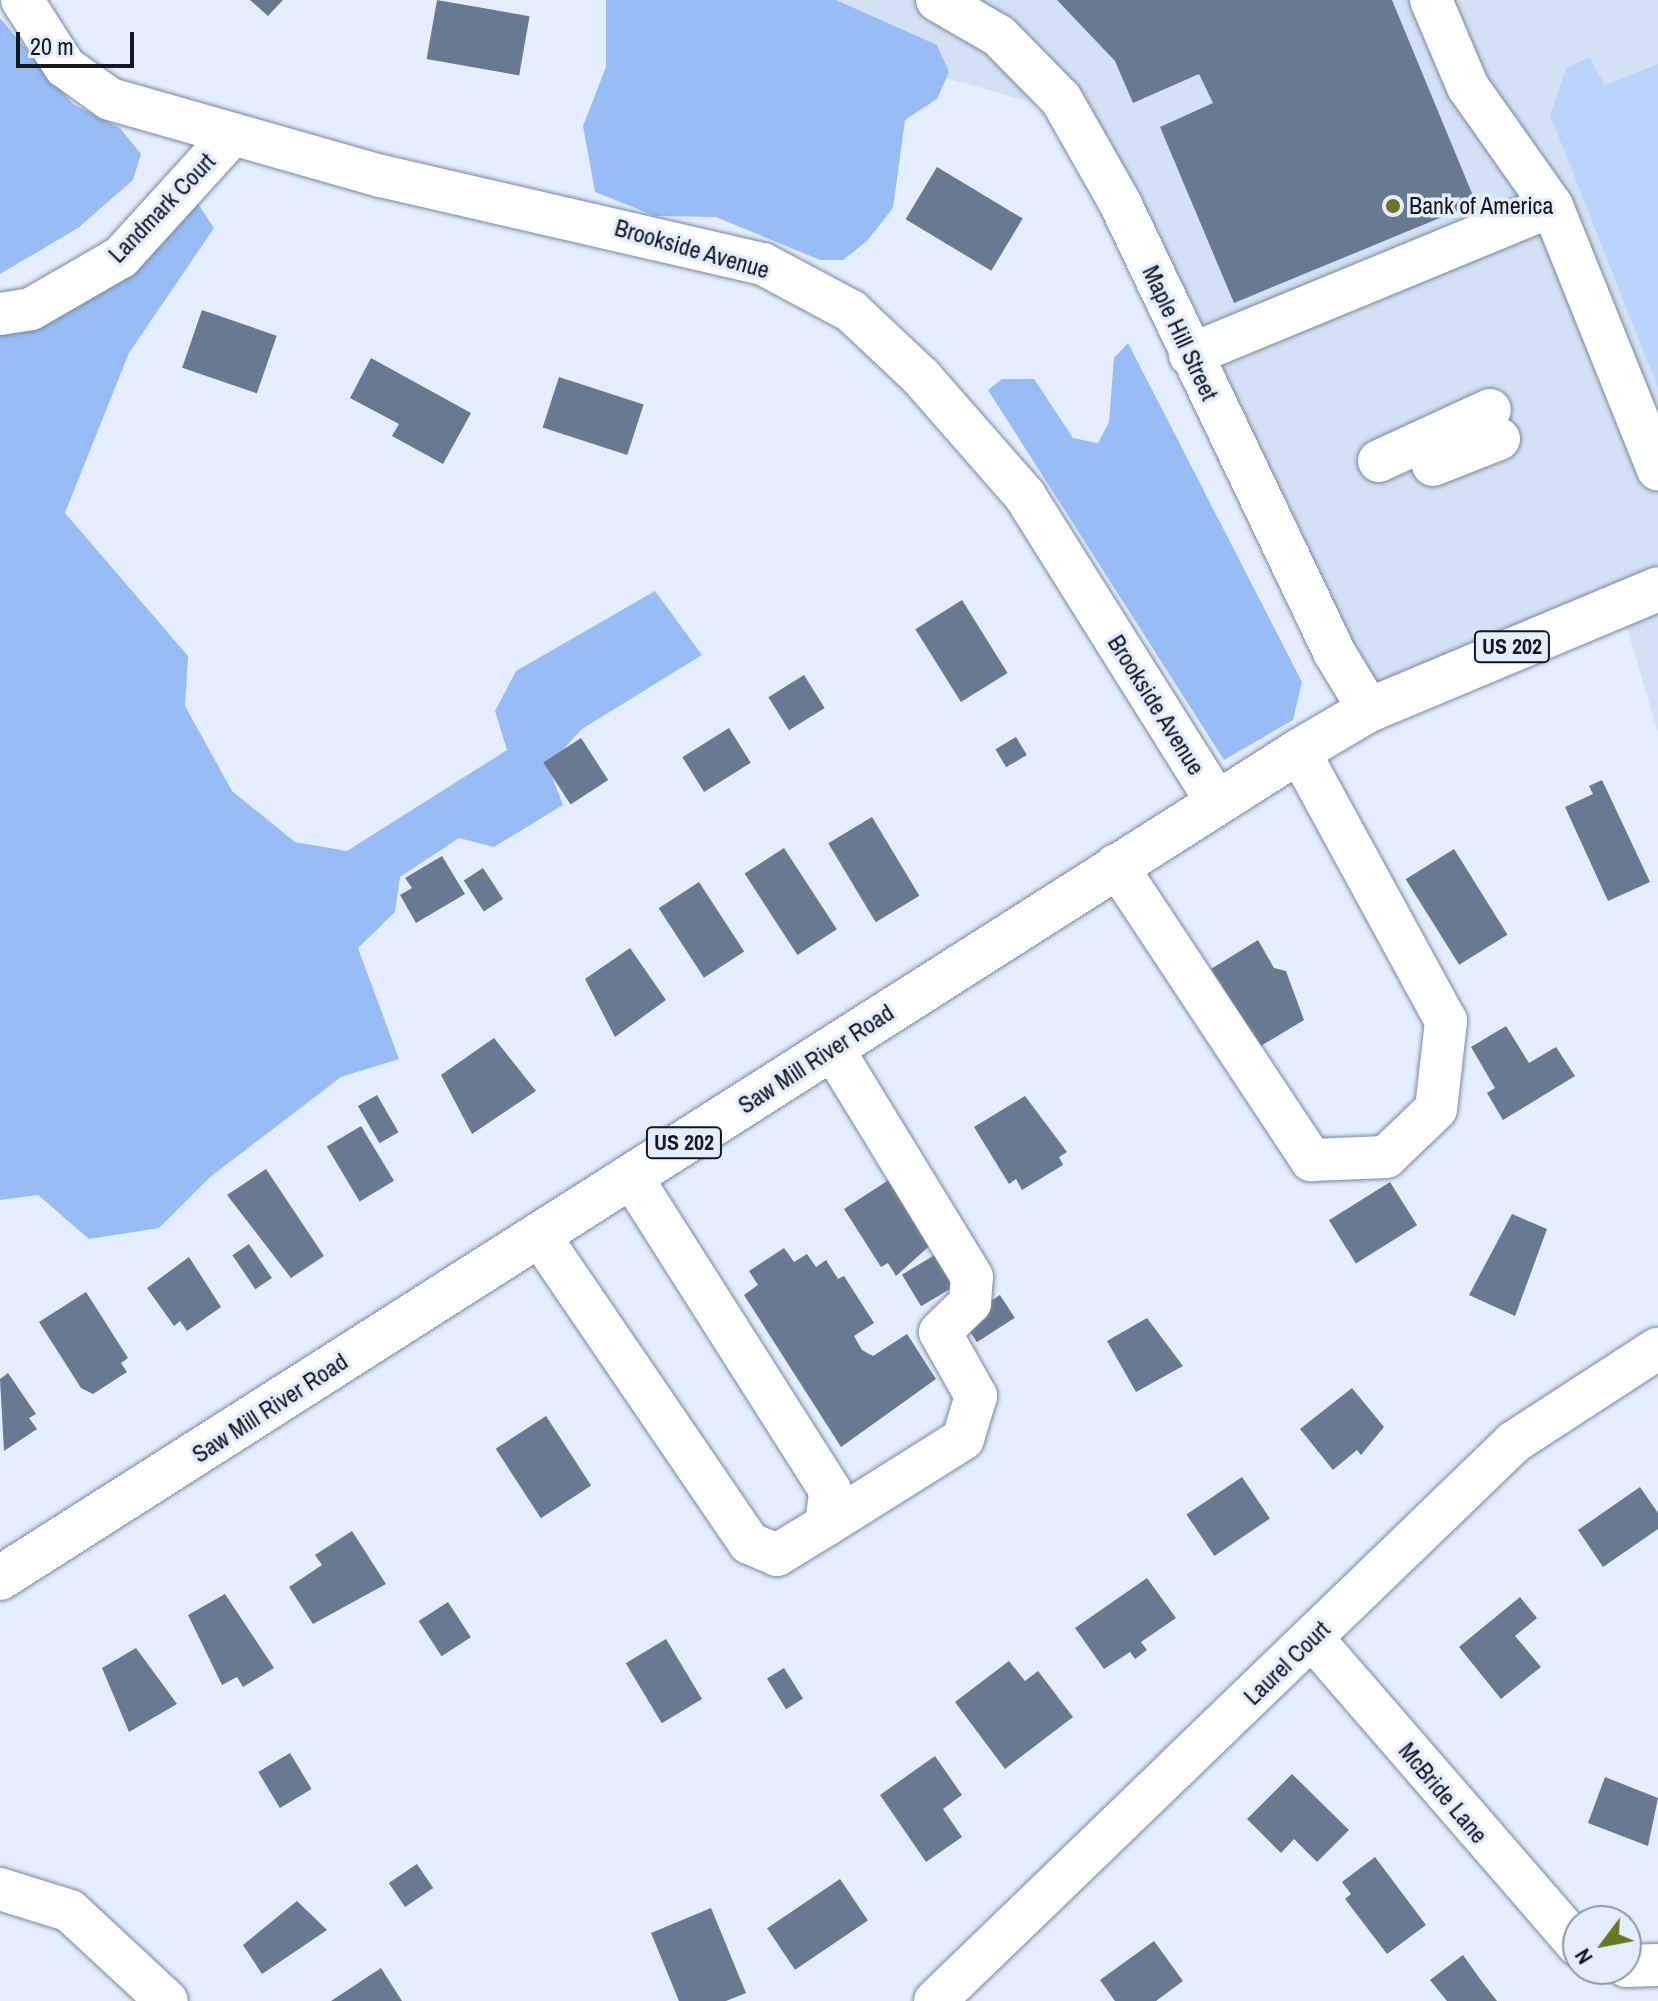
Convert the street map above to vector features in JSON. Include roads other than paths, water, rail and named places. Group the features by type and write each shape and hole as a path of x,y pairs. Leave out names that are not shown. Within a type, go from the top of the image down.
{"highway":[{"name":"Saw Mill River Road","path":"0,1578 1299,751 1369,710 1658,589"}],"street":[{"name":"Brookside Avenue","path":"22,0 65,67 110,99 381,176 763,264 851,311 921,377 1025,496 1216,801"},
{"name":"Maple Hill Street","path":"937,0 999,36 1061,99 1120,203 1190,355 1369,710"},
{"path":"1431,0 1468,87 1552,206 1658,470"},
{"name":"Landmark Court","path":"0,314 31,309 121,257 233,134"},
{"path":"1190,355 1552,206"},
{"path":"1385,471 1494,424"},
{"path":"1116,865 1311,1160 1386,1157 1436,1109 1446,1021 1299,751"},
{"path":"539,1235 749,1543 777,1555 963,1439 976,1396 940,1332 970,1303 972,1277 832,1048"},
{"path":"631,1177 830,1490 826,1525"},
{"name":"Laurel Court","path":"935,2001 1514,1442 1657,1349"},
{"name":"McBride Lane","path":"1312,1638 1562,1927"},
{"path":"0,1889 70,1911 167,2001"}],"place":[{"name":"Bank of America","path":"1393,206"}]}
